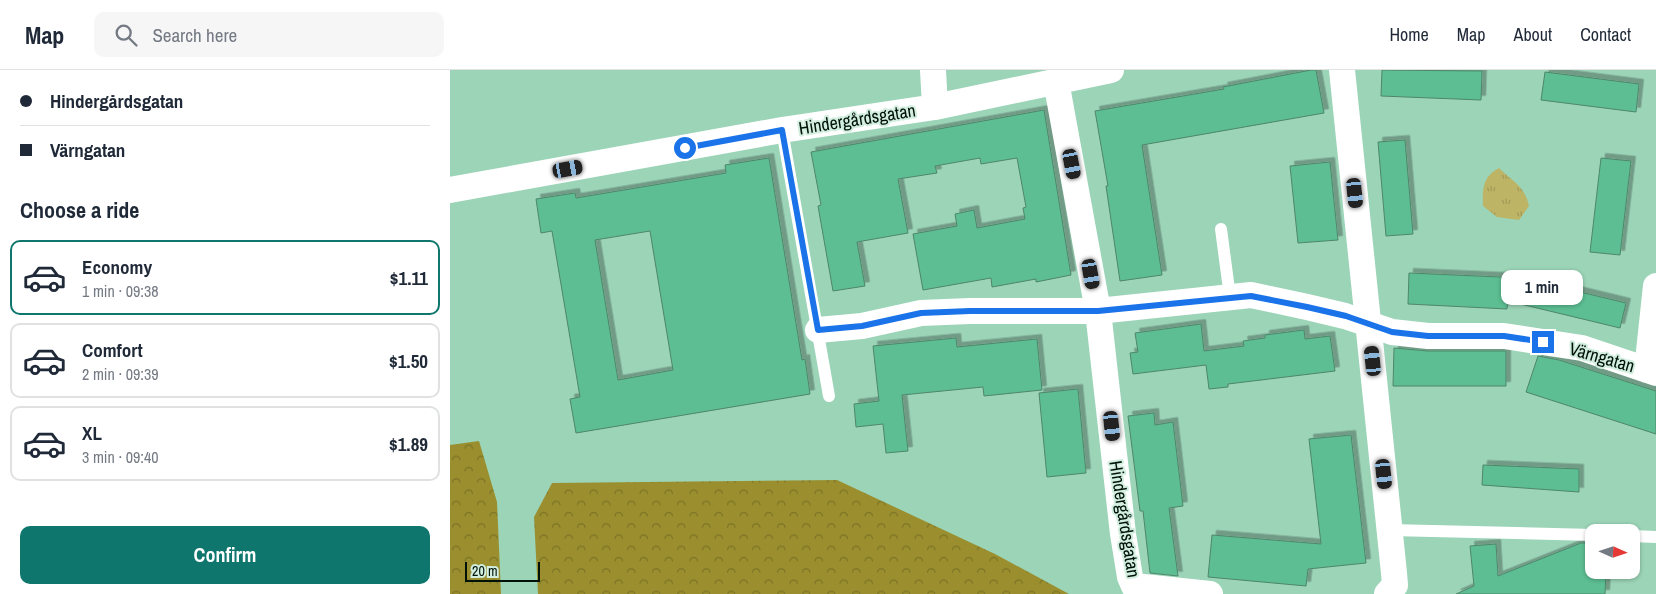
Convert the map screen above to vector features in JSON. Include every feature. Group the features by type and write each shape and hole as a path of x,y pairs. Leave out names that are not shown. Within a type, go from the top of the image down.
{"street":[{"path":"933,70 935,107"},
{"name":"Hindergårdsgatan","path":"450,190 782,130 935,107 1111,70"},
{"path":"1342,70 1395,585 1386,594"},
{"name":"Hindergårdsgatan","path":"1056,81 1098,311 1123,534 1130,577 1134,586 1210,594"},
{"path":"1652,372 1656,286"},
{"name":"Värngatan","path":"818,330 862,326 921,313 1098,311 1251,296 1307,307 1392,332 1428,336 1504,336 1582,348 1652,372"}],"lane":[{"path":"782,130 829,396"},
{"path":"1221,229 1230,297"},
{"path":"1390,530 1585,535"},
{"path":"1640,536 1656,537"}],"green space":[{"path":"1499,168 1517,184 1527,199 1529,206 1519,220 1497,217 1483,206 1483,194 1487,179"},
{"path":"479,441 497,502 501,594 450,594 450,445"},
{"path":"837,480 995,554 1069,594 538,594 534,517 552,483"}],"building":[{"path":"1316,70 1324,113 1142,145 1162,275 1120,281 1106,186 1108,186 1095,111 1224,89 1223,87"},
{"path":"1382,70 1482,71 1481,100 1381,96"},
{"path":"1545,72 1639,84 1636,112 1541,100"},
{"path":"1044,110 1071,275 1036,282 1036,279 992,287 991,278 923,290 913,234 957,226 955,214 974,210 977,228 1025,219 1023,208 1026,207 1017,158 981,164 980,158 935,166 937,173 898,179 908,233 857,242 865,286 833,291 818,206 821,205 811,152"},
{"path":"1405,140 1413,234 1386,236 1378,142"},
{"path":"769,158 802,360 805,359 810,394 576,433 570,399 580,397 552,231 541,233 536,199 575,193 576,198 726,173 725,165","holes":["650,231 673,370 618,380 595,240"]},
{"path":"1601,158 1631,161 1620,255 1590,252"},
{"path":"1330,162 1338,240 1298,243 1290,166"},
{"path":"1409,273 1522,278 1626,303 1620,328 1508,301 1507,309 1408,304"},
{"path":"1201,324 1204,351 1244,346 1243,341 1265,338 1265,335 1304,330 1305,339 1330,336 1335,371 1228,384 1228,387 1209,389 1206,365 1133,374 1130,353 1138,352 1135,333"},
{"path":"956,338 957,347 1037,339 1042,390 984,396 983,387 902,395 908,451 886,453 883,424 856,427 854,404 879,401 873,346"},
{"path":"1394,348 1428,351 1506,351 1506,386 1393,386"},
{"path":"1538,356 1559,360 1656,391 1656,434 1526,392"},
{"path":"1078,389 1086,473 1047,477 1039,393"},
{"path":"1154,413 1155,425 1173,422 1183,506 1169,508 1178,576 1150,573 1143,511 1140,511 1128,416"},
{"path":"1351,435 1366,563 1308,569 1306,586 1208,577 1212,535 1321,544 1309,439"},
{"path":"1483,465 1579,469 1579,492 1482,485"},
{"path":"1585,543 1585,579 1606,579 1605,594 1456,594 1474,586 1470,546 1496,544 1498,576"}],"route":[{"path":"685,148 782,130 818,330 862,326 921,313 1098,311 1164,303 1251,296 1346,316 1392,332 1428,336 1504,336 1543,342"}]}
